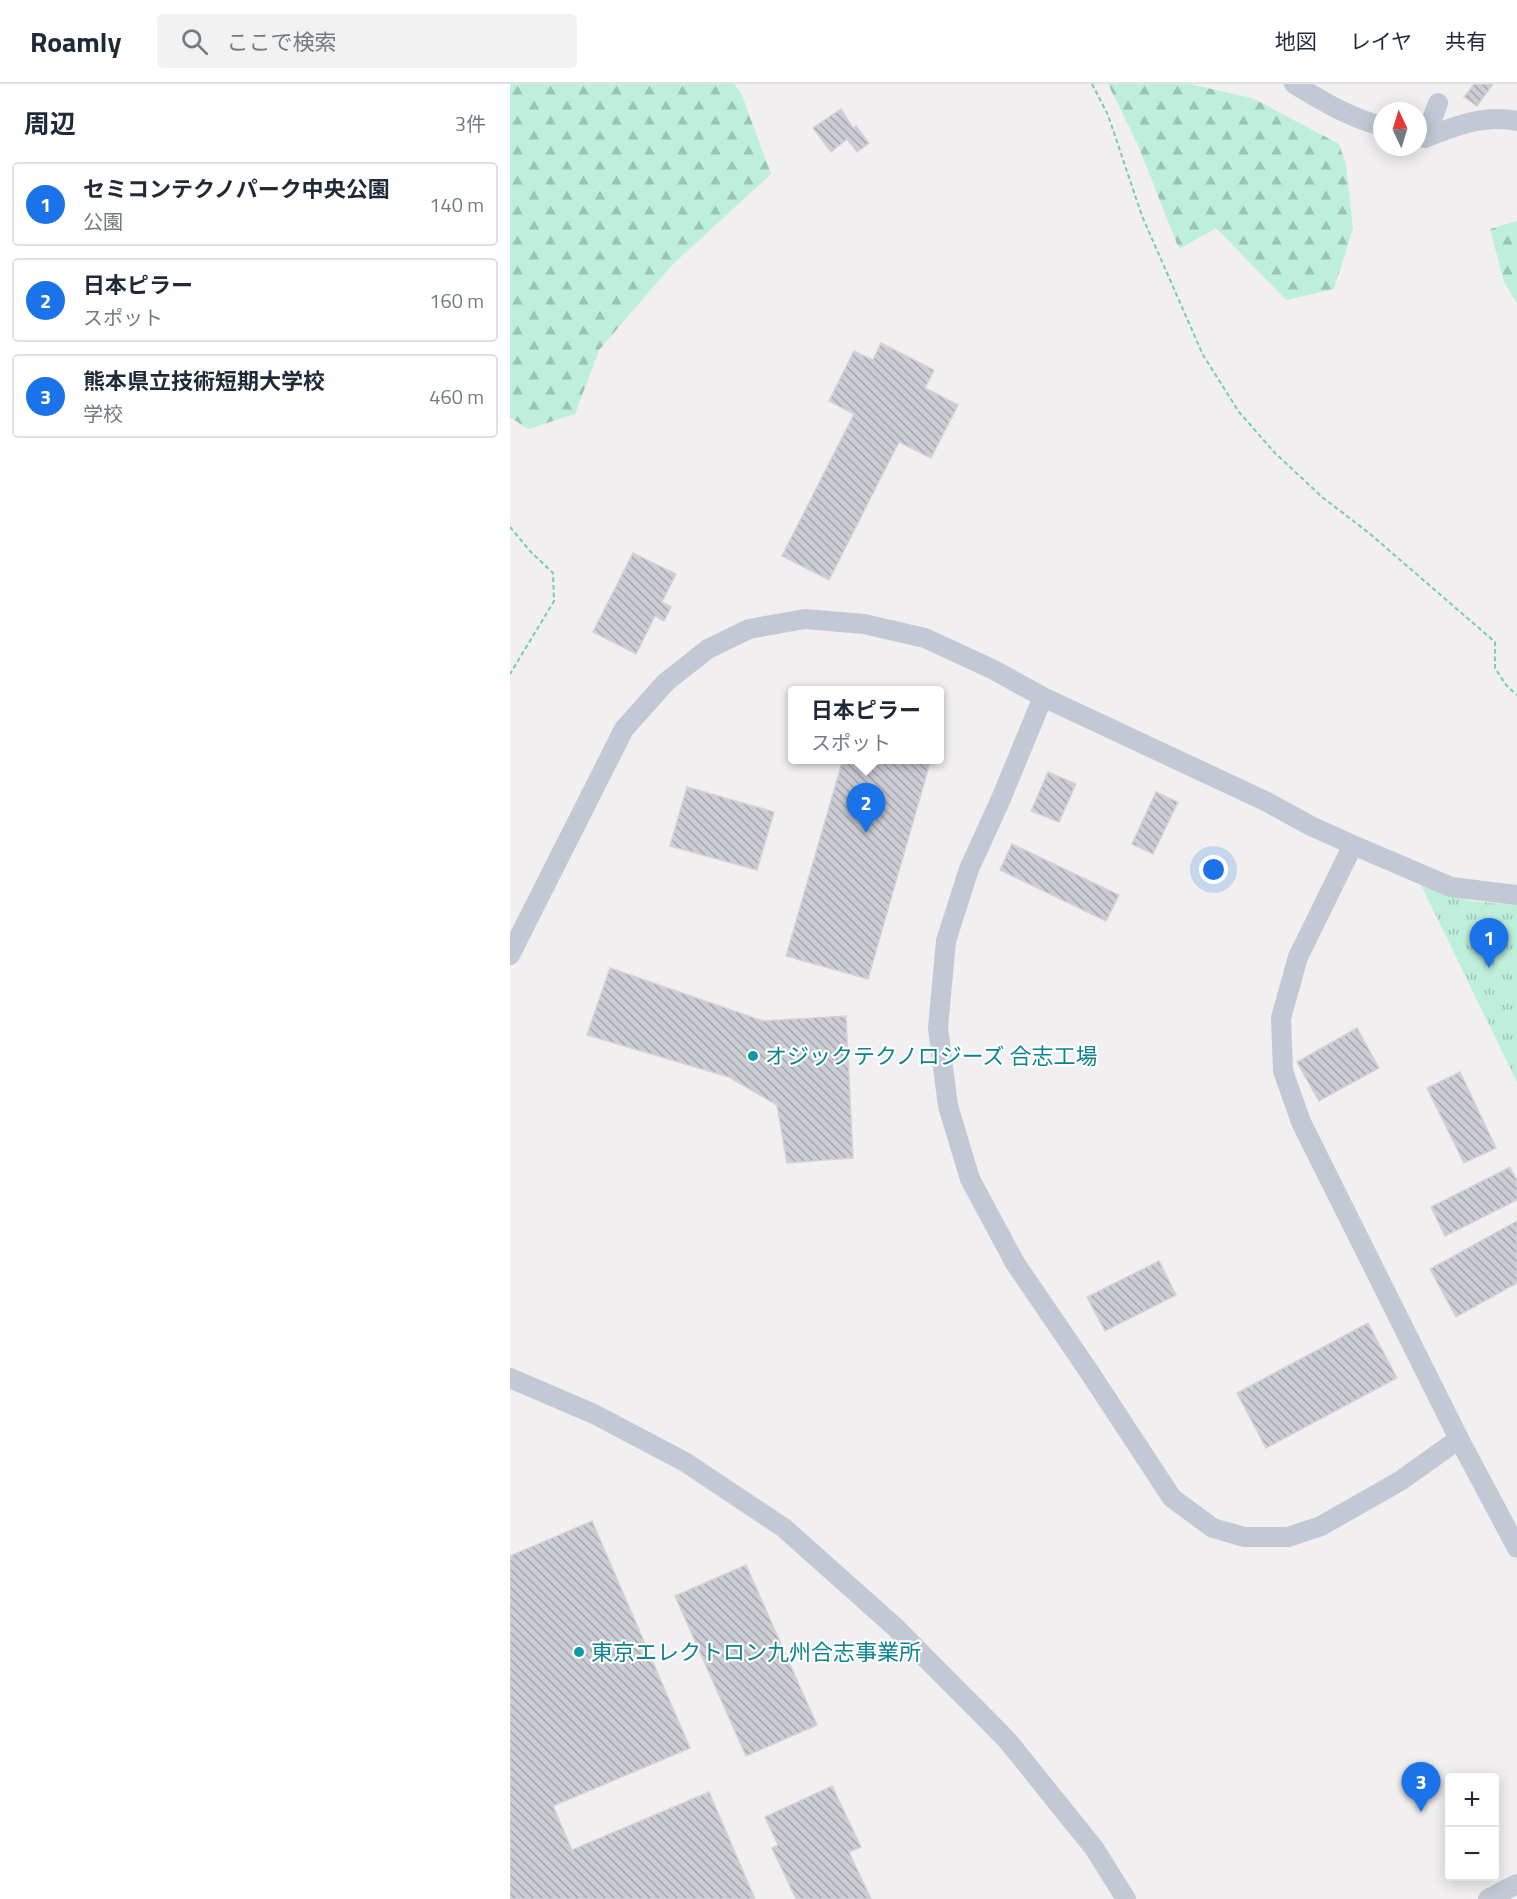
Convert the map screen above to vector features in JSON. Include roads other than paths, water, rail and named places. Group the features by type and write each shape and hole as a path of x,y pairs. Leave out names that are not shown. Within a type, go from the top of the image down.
{"street":[{"path":"1294,84 1320,101 1373,123"},
{"path":"1427,126 1438,103"},
{"path":"1427,135 1477,120 1500,118 1517,121"},
{"path":"510,955 624,729 666,682 708,649 749,629 805,619 864,624 925,638 1353,845 1451,887 1517,896"},
{"path":"1043,697 969,869 946,941 938,1029 948,1106 970,1179 1015,1263 1172,1498 1213,1528 1244,1537 1288,1537 1321,1526 1400,1481 1459,1439"},
{"path":"1353,845 1298,957 1281,1018 1284,1071 1300,1122 1459,1439 1517,1548"},
{"path":"510,1378 594,1414 685,1462 784,1528 895,1628 1007,1740 1094,1848 1126,1899"},
{"path":"1488,1899 1517,1884"}],"place":[{"name":"日本ピラー","path":"866,833"},
{"name":"セミコンテクノパーク中央公園","path":"1489,968"},
{"name":"オジックテクノロジーズ 合志工場","path":"753,1056"},
{"name":"東京エレクトロン九州合志事業所","path":"579,1652"},
{"name":"熊本県立技術短期大学校","path":"1421,1812"}]}
